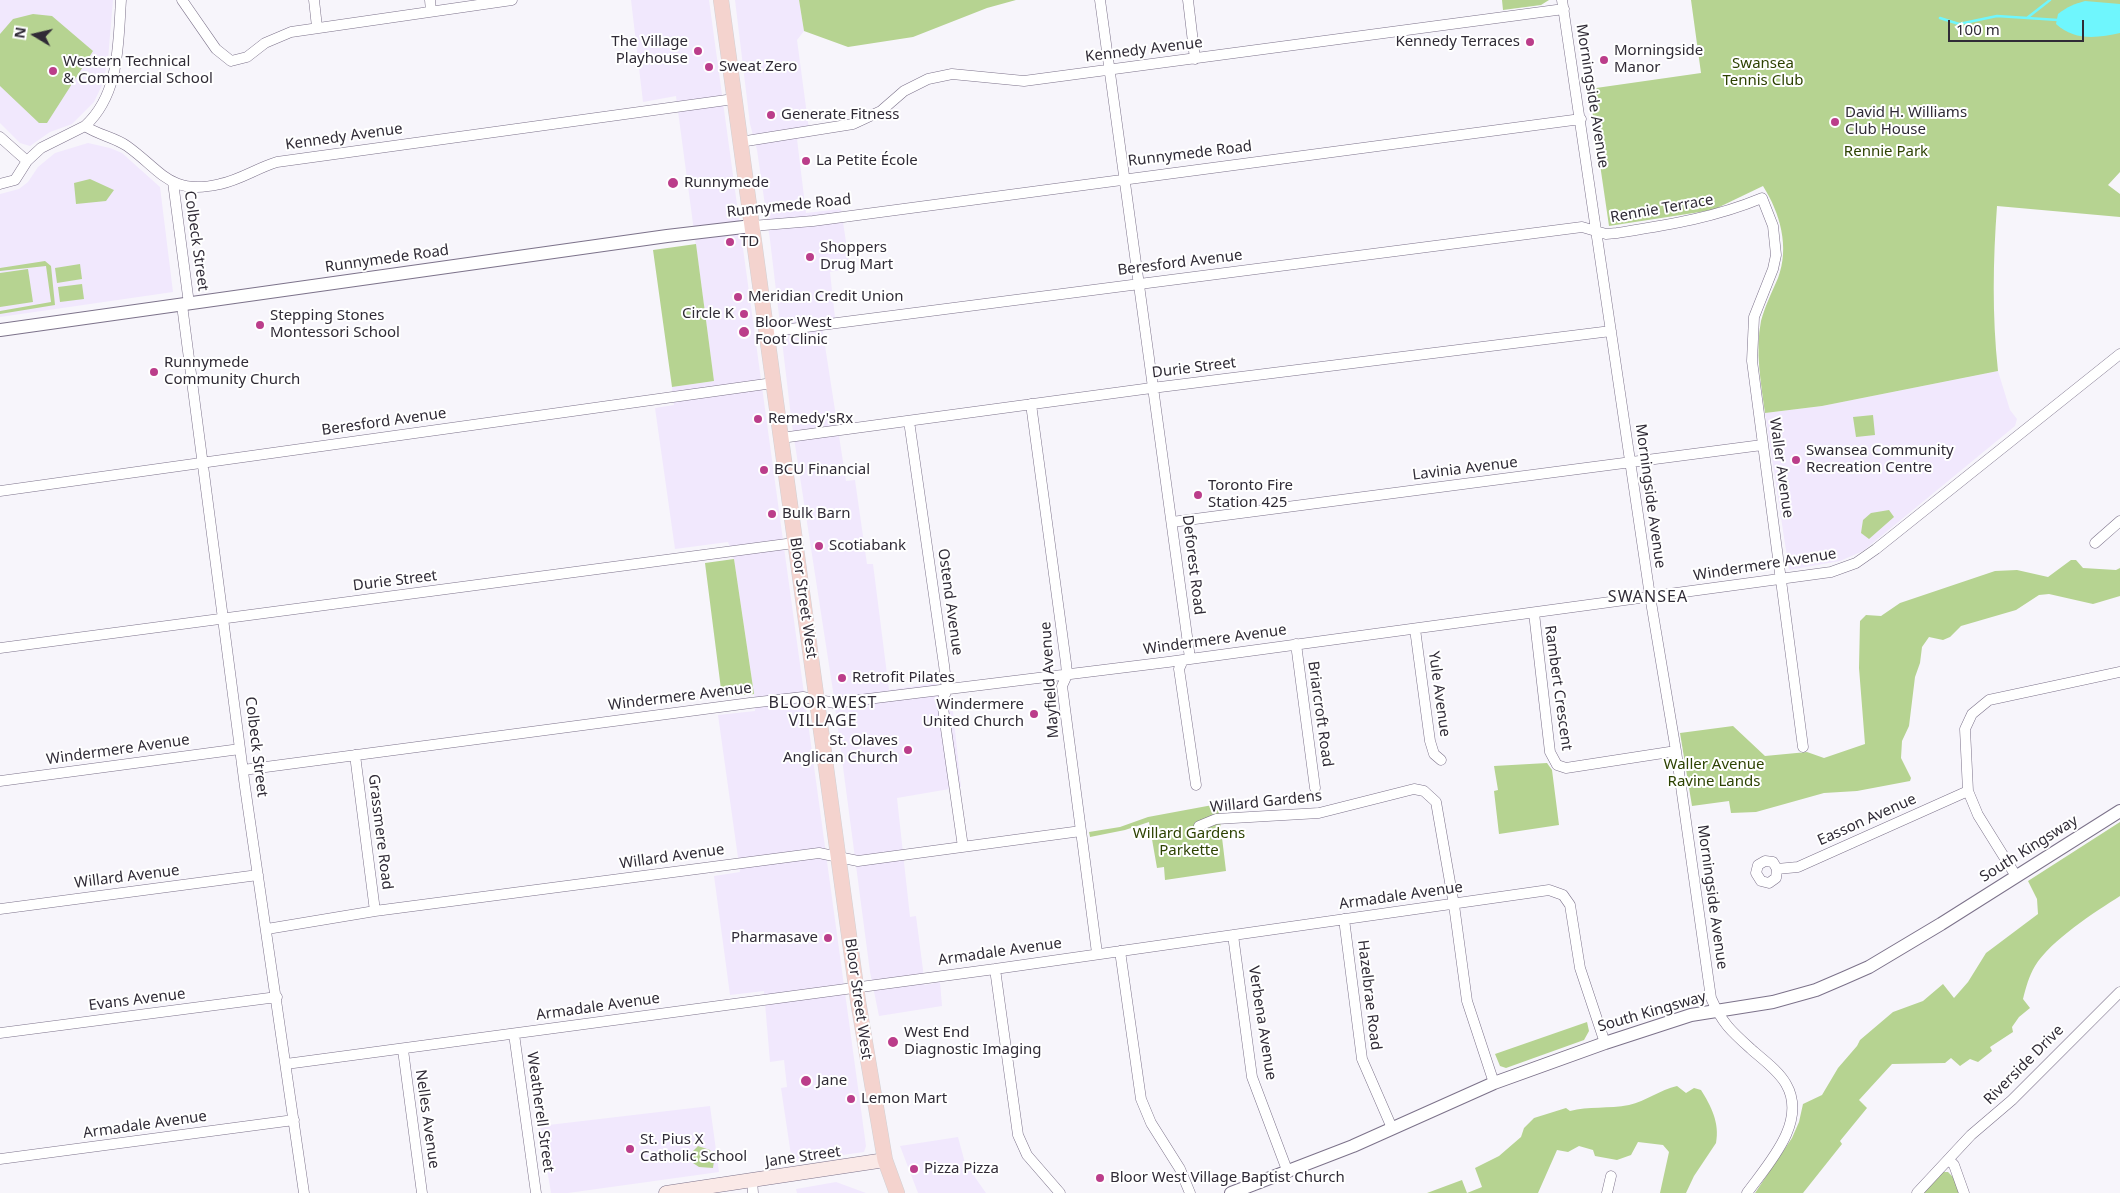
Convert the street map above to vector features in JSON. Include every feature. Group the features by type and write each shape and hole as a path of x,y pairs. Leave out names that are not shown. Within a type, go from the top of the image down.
{"main road":[{"name":"Bloor Street West","path":"721,0 856,987 885,1160 897,1193"},
{"name":"Jane Street","path":"666,1193 753,1187 885,1160"}],"street":[{"path":"0,184 15,180 27,161 41,148 85,126 94,119 112,84 118,47 121,0"},
{"path":"182,0 216,49 231,61 247,57 265,43 291,32 512,0"},
{"path":"314,0 316,27"},
{"path":"430,0 431,11"},
{"name":"Deforest Road","path":"1100,0 1172,522 1187,659 1179,669 1196,785"},
{"path":"1188,0 1194,59"},
{"name":"Kennedy Avenue","path":"740,142 853,124 881,111 904,91 916,84 952,74 1024,81 1194,59 1563,4"},
{"name":"Morningside Avenue","path":"1563,4 1582,119 1630,463 1676,751 1711,998 1722,1022 1783,1079 1792,1099 1792,1110 1787,1132 1747,1193"},
{"name":"Kennedy Avenue","path":"85,126 125,144 148,166 173,182 186,187 211,186 277,162 734,98"},
{"name":"Runnymede Road","path":"0,330 667,236 813,221 1582,119"},
{"path":"0,137 27,161"},
{"name":"Colbeck Street","path":"173,182 204,462 240,750 304,1193"},
{"name":"Rennie Terrace","path":"1596,230 1606,234 1617,233 1694,221 1722,214 1762,198"},
{"name":"Waller Avenue","path":"1762,198 1773,226 1776,247 1773,269 1758,304 1752,331 1753,381 1782,579 1803,747"},
{"name":"Beresford Avenue","path":"767,332 1582,227 1596,230"},
{"name":"Durie Street","path":"781,438 1154,388 1611,331"},
{"name":"Windermere Avenue","path":"243,770 750,703 803,697 835,703 947,690 1831,572 1863,558 2120,354"},
{"name":"Beresford Avenue","path":"0,491 773,383"},
{"name":"Mayfield Avenue","path":"1032,404 1067,675 1062,686 1097,953"},
{"name":"Ostend Avenue","path":"909,421 947,690 942,701 963,847"},
{"name":"Lavinia Avenue","path":"1172,522 1762,445"},
{"path":"2095,544 2120,521"},
{"name":"Durie Street","path":"0,648 794,543"},
{"name":"Rambert Crescent","path":"1534,613 1550,752 1557,765 1566,768 1676,751"},
{"name":"Yule Avenue","path":"1414,629 1430,741 1434,754 1441,760"},
{"name":"Briarcroft Road","path":"1296,644 1315,788"},
{"path":"2016,876 1978,815 1968,791 1965,729 1972,714 1989,700 2120,672"},
{"name":"Windermere Avenue","path":"0,781 240,750"},
{"name":"Grassmere Road","path":"356,756 375,912"},
{"name":"Willard Gardens","path":"1199,826 1216,819 1319,813 1406,790 1424,791 1436,802 1454,905 1467,1002 1494,1083"},
{"name":"Easson Avenue","path":"1778,869 1798,867 1968,791"},
{"name":"South Kingsway","path":"1231,1193 1352,1146 1494,1083 1605,1043 1691,1015 1795,996 1844,978 1869,967 2120,810"},
{"name":"Willard Avenue","path":"267,929 375,912 811,854 838,855 858,862 1081,831"},
{"name":"Willard Avenue","path":"0,909 258,875"},
{"name":"Armadale Avenue","path":"286,1064 403,1050 995,969 1097,953 1546,891 1555,891 1563,895 1570,908 1580,968 1605,1043"},
{"name":"Hazelbrae Road","path":"1344,919 1362,1059 1392,1128"},
{"name":"Verbena Avenue","path":"1233,935 1252,1077 1287,1170"},
{"path":"1120,951 1141,1099 1151,1122 1180,1169 1190,1193"},
{"path":"995,969 1018,1135 1027,1155 1060,1193"},
{"name":"Riverside Drive","path":"1917,1193 1971,1135 2012,1100 2120,992"},
{"name":"Evans Avenue","path":"0,1033 277,997"},
{"name":"Weatherell Street","path":"514,1034 536,1193"},
{"name":"Nelles Avenue","path":"403,1050 422,1193"},
{"name":"Armadale Avenue","path":"0,1160 294,1120"},
{"path":"1949,1160 1954,1164 1964,1193"},
{"path":"1607,1193 1611,1176"}],"shaded area":[{"name":"Western Technical & Commercial School","path":"0,0 113,0 108,59 103,83 94,102 72,124 50,132 30,146 20,143 0,123"},
{"path":"631,0 709,0 866,1146 864,1152 792,1162 781,1088 787,1087 784,1060 770,1062 764,991 730,995 714,876 740,872 718,715 755,711 754,694 734,559 728,542 675,549 655,408 674,405 672,387 714,381 676,96 643,102"},
{"path":"735,0 799,0 804,31 797,40 810,137 797,139 806,213 841,209 850,268 830,272 835,318 821,320 846,481 855,480 867,564 873,564 889,690 936,683 952,702 961,787 897,798 910,917 916,916 925,985 940,982 942,1006 879,1016 870,972 833,691 792,425 770,240 757,150 750,124"},
{"path":"88,143 122,153 160,187 173,292 0,317 0,194 19,189 28,182 38,167 55,153"},
{"path":"1998,371 2010,410 2017,419 2015,426 1863,551 1840,561 1789,570 1765,413 1822,406"},
{"name":"St. Pius X Catholic School","path":"710,1106 719,1172 568,1193 551,1193 540,1126"},
{"path":"958,1137 965,1163 986,1193 918,1193 900,1146"},
{"path":"836,1182 866,1193 797,1193 796,1189"}],"green space":[{"path":"799,0 1016,0 987,8 913,37 848,47 804,31"},
{"path":"1502,0 1549,0 1541,5 1503,10"},
{"name":"Rennie Park","path":"1691,0 2120,0 2120,172 2108,185 2120,194 2120,217 1997,206 1994,288 1998,371 1822,406 1765,413 1759,367 1759,332 1763,315 1778,278 1783,254 1783,242 1774,207 1763,186 1713,210 1609,226 1589,89 1701,73"},
{"path":"33,14 52,16 93,51 47,123 39,123 0,86 0,34 13,19"},
{"path":"90,179 114,190 106,201 76,204 74,183"},
{"path":"696,244 714,381 672,387 653,250"},
{"path":"45,261 51,266 55,305 0,314 0,311 51,302 46,266 0,271 0,268"},
{"path":"80,264 82,279 57,283 55,268"},
{"path":"28,269 33,302 0,307 0,273"},
{"path":"82,284 84,299 60,302 58,287"},
{"path":"1873,415 1875,435 1856,437 1853,417"},
{"path":"1889,510 1894,517 1869,539 1861,533 1863,520 1871,513"},
{"path":"734,559 754,694 722,697 705,563"},
{"name":"Waller Avenue Ravine Lands","path":"2071,560 2076,560 2083,568 2116,570 2120,568 2120,596 2093,604 2049,594 2039,595 2016,610 1961,626 1950,637 1943,640 1929,637 1922,647 1920,663 1915,677 1909,726 1902,741 1901,758 1911,778 1910,781 1857,791 1824,793 1756,812 1731,813 1729,801 1692,806 1680,733 1733,726 1765,756 1807,752 1824,758 1865,744 1859,668 1860,621 1866,615 1881,616 1900,603 1995,571 2017,570 2048,577"},
{"path":"1547,763 1552,770 1559,825 1499,834 1494,791 1498,790 1494,766"},
{"name":"Willard Gardens Parkette","path":"1218,804 1226,871 1165,880 1164,867 1157,868 1149,822 1125,830 1090,837 1089,832 1120,827 1148,817"},
{"path":"2120,822 2120,896 2074,927 2042,956 2031,974 2023,999 2030,1008 2019,1017 2012,1027 2013,1032 1990,1047 1992,1051 1978,1062 1970,1059 1960,1066 1951,1058 1945,1063 1892,1064 1859,1100 1867,1108 1840,1141 1842,1144 1803,1193 1755,1193 1792,1138 1799,1122 1803,1104 1822,1095 1838,1068 1860,1040 1893,1012 1923,1001 1943,984 1954,998 1968,982 1986,953 2038,914 2037,899 2028,881"},
{"path":"1587,1022 1589,1031 1584,1040 1506,1068 1500,1066 1495,1054"},
{"path":"1677,1086 1686,1093 1694,1088 1701,1090 1714,1115 1717,1129 1716,1143 1694,1176 1686,1193 1660,1193 1669,1152 1663,1145 1638,1142 1631,1155 1617,1160 1595,1156 1593,1150 1579,1146 1568,1152 1557,1150 1538,1193 1467,1193 1482,1187 1475,1168 1499,1156 1521,1137 1524,1128 1534,1118 1566,1108 1570,1111 1629,1105"},
{"path":"698,1146 710,1150 714,1161 713,1168 699,1167 693,1163 692,1152"},
{"path":"1943,1172 1948,1172 1954,1178 1959,1193 1922,1193"},
{"path":"1462,1180 1467,1193 1427,1193"}],"water":[{"path":"2085,1 2120,4 2120,33 2095,37 2078,36 2056,24 2058,14 2064,9"}],"waterway":[{"path":"2027,18 2050,0"},
{"path":"1940,18 1959,24 1997,16 2058,20"}],"place":[{"name":"Kennedy Terraces","path":"1530,42"},
{"name":"The Village Playhouse","path":"698,51"},
{"name":"Morningside Manor","path":"1604,60"},
{"name":"Sweat Zero","path":"709,67"},
{"name":"Western Technical & Commercial School","path":"53,71"},
{"name":"Generate Fitness","path":"771,115"},
{"name":"David H. Williams Club House","path":"1835,122"},
{"name":"La Petite École","path":"806,161"},
{"name":"Runnymede","path":"673,183"},
{"name":"TD","path":"730,242"},
{"name":"Shoppers Drug Mart","path":"810,257"},
{"name":"Meridian Credit Union","path":"738,297"},
{"name":"Circle K","path":"744,314"},
{"name":"Stepping Stones Montessori School","path":"260,325"},
{"name":"Bloor West Foot Clinic","path":"744,332"},
{"name":"Runnymede Community Church","path":"154,372"},
{"name":"Remedy'sRx","path":"758,419"},
{"name":"Swansea Community Recreation Centre","path":"1796,460"},
{"name":"BCU Financial","path":"764,470"},
{"name":"Toronto Fire Station 425","path":"1198,495"},
{"name":"Bulk Barn","path":"772,514"},
{"name":"Scotiabank","path":"819,546"},
{"name":"Retrofit Pilates","path":"842,678"},
{"name":"Windermere United Church","path":"1034,714"},
{"name":"St. Olaves Anglican Church","path":"908,750"},
{"name":"Pharmasave","path":"828,938"},
{"name":"West End Diagnostic Imaging","path":"893,1042"},
{"name":"Jane","path":"806,1081"},
{"name":"Lemon Mart","path":"851,1099"},
{"name":"St. Pius X Catholic School","path":"630,1149"},
{"name":"Pizza Pizza","path":"914,1169"},
{"name":"Bloor West Village Baptist Church","path":"1100,1178"}],"district":[{"name":"SWANSEA","path":"1648,597"},
{"name":"BLOOR WEST VILLAGE","path":"823,712"}],"park label":[{"name":"Swansea Tennis Club","path":"1763,72"}]}
